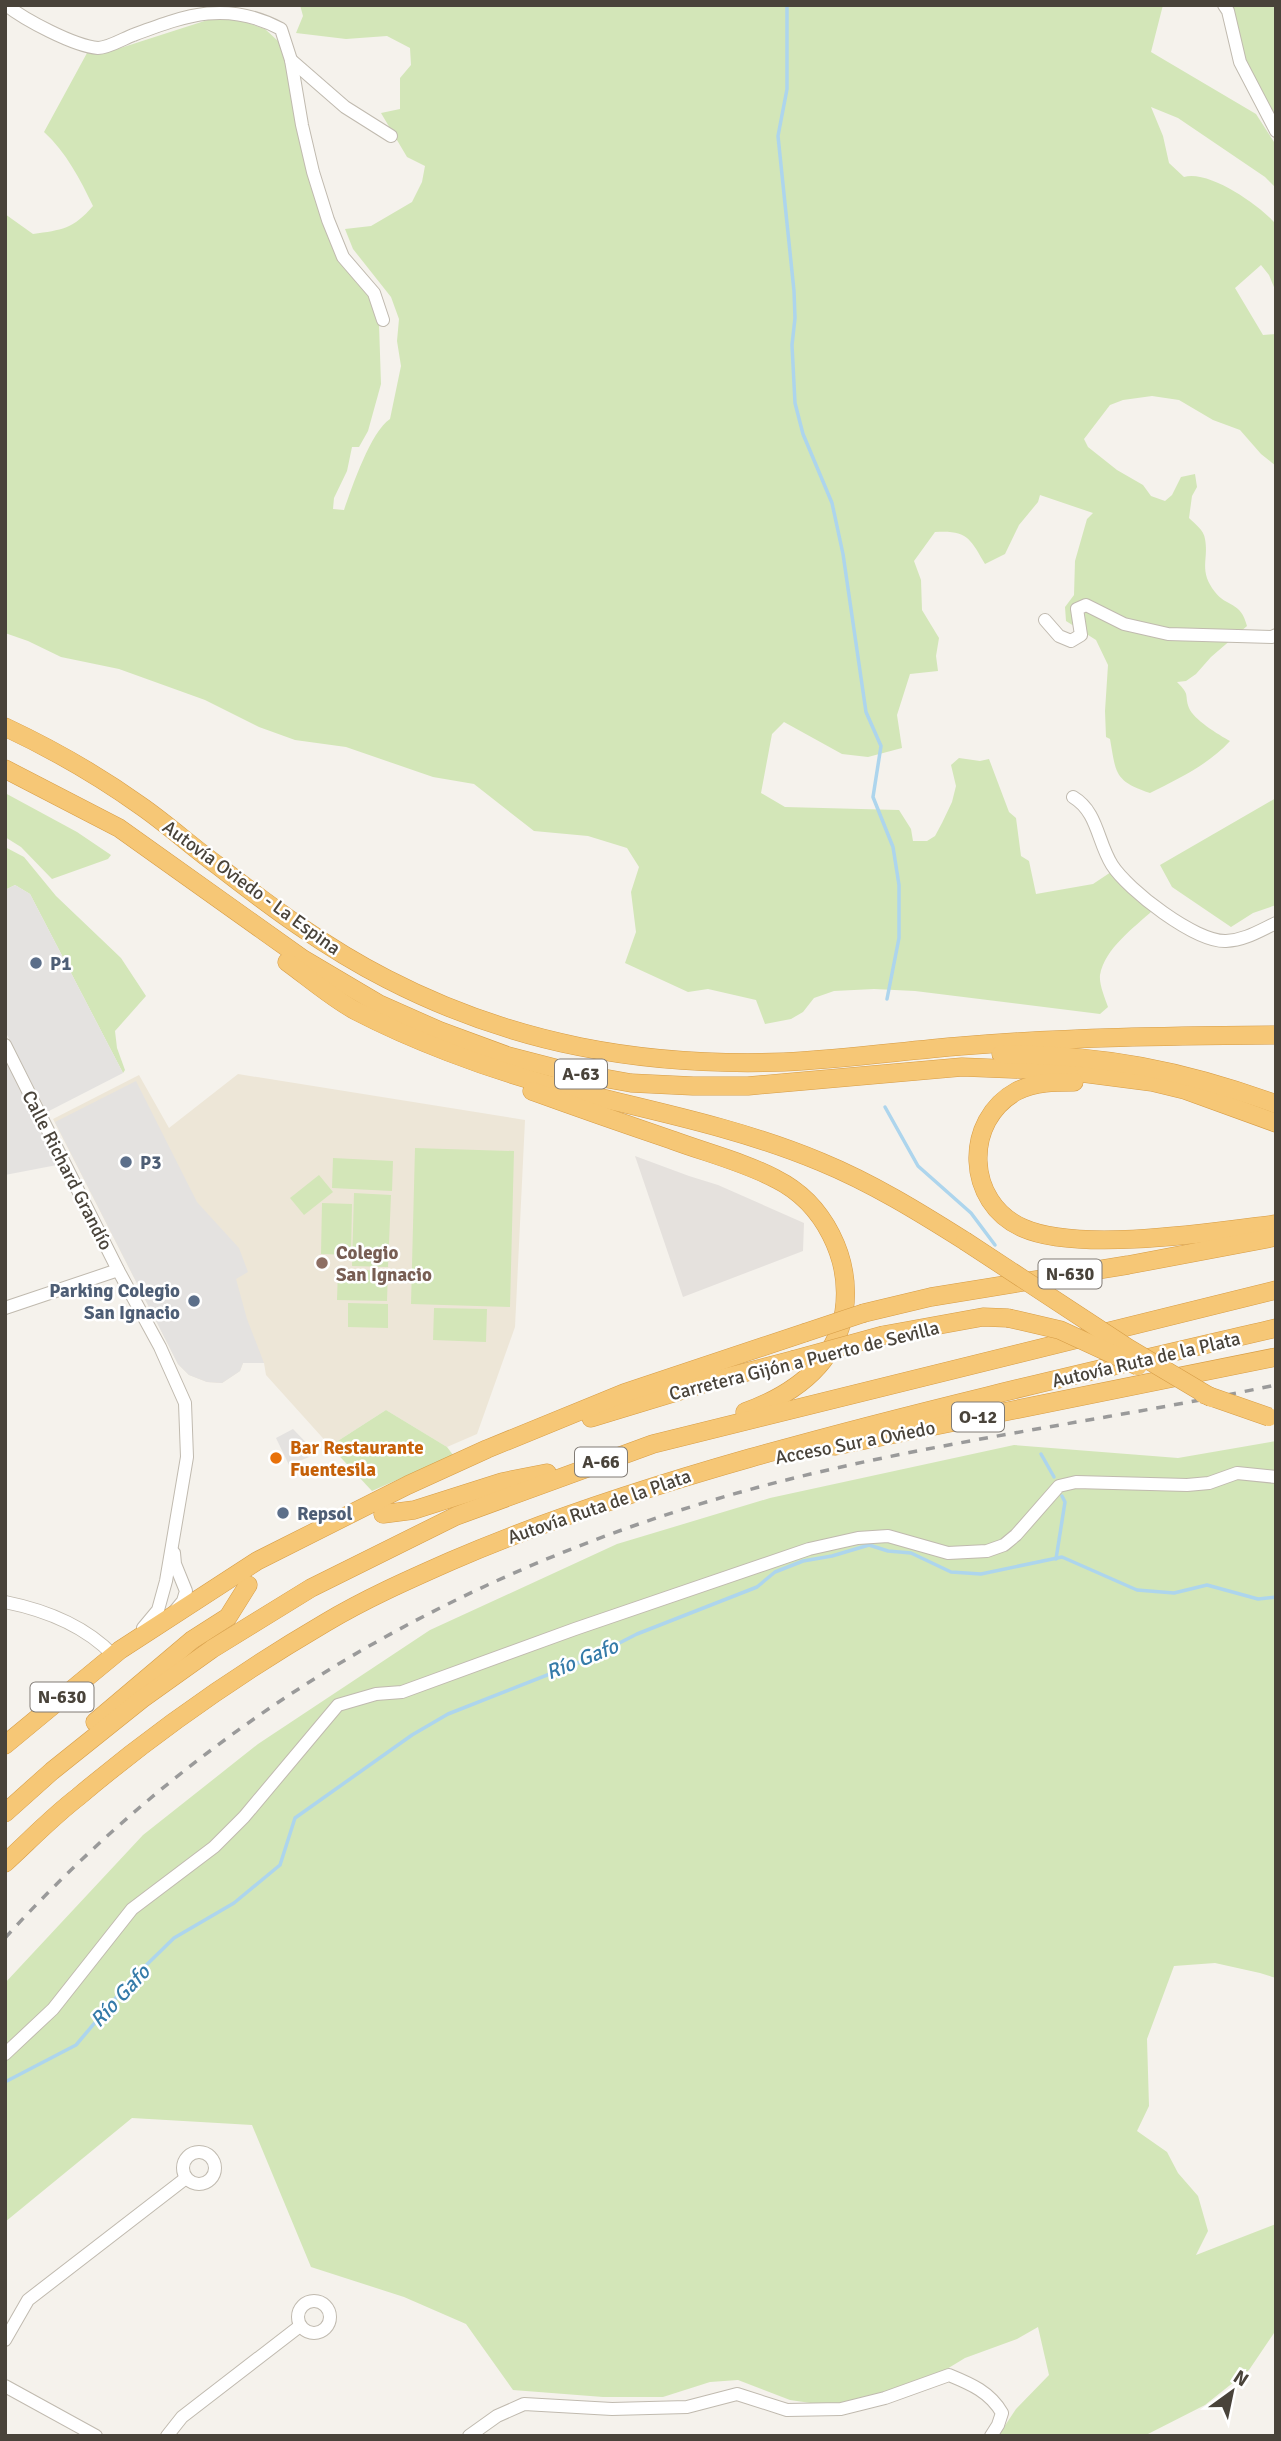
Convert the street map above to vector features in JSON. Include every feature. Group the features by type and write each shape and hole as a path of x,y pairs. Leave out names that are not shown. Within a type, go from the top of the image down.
{"highway":[{"name":"Autovía Oviedo - La Espina","path":"5,727 65,758 142,807 321,942 385,978 473,1017 506,1029 572,1046 628,1056 690,1062 784,1062 882,1055"},
{"name":"A-63","path":"5,769 120,828 303,959 379,1004 440,1031 508,1056 570,1072 631,1083 693,1086 748,1086 962,1067 1041,1069 1152,1082 1185,1090 1276,1123"},
{"path":"23,776 175,879 354,1010 402,1038 459,1064 761,1172 798,1193 824,1222 840,1257 844,1274 845,1305 838,1334 815,1370 800,1384 774,1400 653,1444"},
{"path":"354,1010 443,1049 542,1083 662,1112 767,1143 820,1162 919,1211 1108,1335 1213,1398"},
{"name":"A-63","path":"882,1055 960,1046 1044,1041 1276,1035"},
{"path":"882,1055 1043,1054 1108,1060 1189,1076 1276,1104"},
{"path":"1213,1101 1087,1082 1044,1082 1029,1086 1000,1104 983,1127 977,1157 982,1184 988,1197 1005,1217 1019,1226 1051,1237 1158,1237 1276,1224"},
{"name":"Carretera Gijón a Puerto de Sevilla","path":"5,1745 117,1653 257,1561 408,1485 624,1393 864,1312 931,1297 1128,1265 1276,1237"},
{"name":"Autovía Ruta de la Plata","path":"10,1808 142,1699 212,1649 310,1588 456,1516 653,1444 1276,1290"},
{"name":"Carretera Gijón a Puerto de Sevilla","path":"487,1450 703,1384 884,1335 983,1317 1008,1318 1060,1330 1169,1381 1272,1417"},
{"name":"Autovía Ruta de la Plata","path":"5,1863 75,1799 156,1734 233,1680 327,1622 407,1581 500,1540 680,1478 837,1433 1276,1328"},
{"name":"Acceso Sur a Oviedo","path":"680,1478 1276,1357"},
{"path":"383,1514 414,1510 502,1482 584,1467"},
{"path":"10,1808 42,1770 121,1699 192,1640 228,1616 248,1586"}],"street":[{"path":"6,5 59,36 99,48 180,17 224,11 265,21 281,29 291,60 313,172 328,220 343,257 374,293 383,320"},
{"path":"1224,5 1240,62 1276,131"},
{"path":"291,60 345,107 391,136"},
{"path":"1045,620 1059,636 1071,640 1080,635 1077,609 1086,605 1124,624 1168,634 1276,635"},
{"path":"1073,797 1094,817 1104,851 1114,868 1143,896 1179,923 1199,934 1223,941 1247,938 1276,923"},
{"name":"Calle Richard Grandío","path":"5,1045 118,1270 160,1347 185,1403 187,1457 166,1581 154,1618 117,1653"},
{"path":"5,1308 118,1270"},
{"path":"5,2054 53,2009 132,1909 214,1847 244,1816 338,1705 376,1694 402,1692 809,1549 858,1538 888,1536 948,1553 987,1551 1004,1545 1016,1535 1059,1486 1076,1482 1187,1485 1209,1483 1237,1473 1276,1477"},
{"name":"Calle Richard Grandío","path":"174,1535 174,1564 186,1585"},
{"path":"166,1581 178,1611"},
{"path":"178,1611 186,1585 203,1589 222,1584"},
{"path":"5,1602 34,1608 72,1625 117,1653"},
{"path":"5,2340 28,2301 186,2178"},
{"path":"167,2436 182,2417 300,2326"},
{"path":"469,2436 497,2416 524,2404 612,2409 687,2407 737,2394 787,2410 841,2409 885,2398 949,2375 974,2386 994,2400 1002,2413 991,2436"},
{"path":"5,2386 96,2436"}],"shaded area":[{"name":"P1","path":"15,885 30,894 123,1073 47,1112 5,1031 5,890"},
{"path":"5,1058 10,1067 57,1165 5,1175"},
{"name":"Colegio San Ignacio","path":"238,1074 525,1120 515,1327 477,1434 447,1447 386,1410 330,1446 266,1375 264,1363 243,1363 240,1371 222,1383 207,1382 189,1375 178,1364 53,1119 139,1075 169,1128"},
{"path":"136,1081 197,1202 239,1248 248,1272 236,1279 247,1319 264,1363 243,1363 240,1371 222,1383 207,1382 189,1375 178,1364 55,1122"},
{"path":"635,1156 718,1185 804,1223 803,1251 683,1297"},
{"path":"293,1429 317,1454 289,1465 276,1438"}],"green space":[{"path":"300,5 1163,5 1151,52 1256,114 1276,145 1276,188 1265,177 1178,118 1151,107 1163,136 1169,163 1184,177 1207,179 1234,191 1276,224 1276,292 1269,275 1261,265 1235,288 1263,335 1276,334 1276,466 1261,454 1240,430 1213,420 1179,400 1152,396 1123,400 1110,405 1084,439 1088,447 1117,470 1143,485 1151,496 1165,501 1172,495 1181,477 1195,474 1197,487 1192,496 1189,518 1204,536 1207,577 1219,597 1241,612 1247,626 1196,674 1186,681 1177,682 1186,693 1191,712 1230,741 1182,777 1150,793 1123,780 1116,768 1110,739 1106,737 1108,665 1096,640 1066,621 1065,607 1074,595 1075,561 1087,519 1093,513 1040,495 1038,502 1019,525 1005,554 985,564 971,542 961,534 935,532 914,561 921,580 922,610 939,638 936,656 938,671 910,674 897,715 902,748 868,757 842,754 784,722 772,734 761,793 785,807 899,810 911,829 913,841 927,841 935,836 952,802 956,786 951,765 959,758 980,761 989,759 1009,812 1016,818 1021,856 1029,861 1036,894 1093,884 1111,872 1153,910 1121,939 1103,965 1100,983 1108,1007 1100,1014 915,991 874,989 834,991 814,998 803,1012 791,1019 765,1024 756,1000 708,989 688,992 625,963 636,932 631,892 639,867 627,848 588,836 534,831 474,784 433,777 346,747 295,740 259,727 205,700 119,669 61,657 5,633 5,214 33,234 73,224 93,206 66,157 44,132 87,53 108,52 220,16 265,29 278,41 285,55 317,197 370,294 379,324 381,384 368,431 359,447 352,447 347,471 334,498 333,509 344,510 369,447 390,419 401,366 397,341 399,319 391,297 353,249 345,229 371,226 412,202 422,182 425,166 407,157 381,113 400,109 400,78 411,65 410,48 387,36 346,39 296,33 303,16"},
{"path":"1228,5 1276,5 1276,120 1253,84"},
{"path":"5,793 77,832 111,855 108,859 52,879 21,847 5,837"},
{"path":"1276,798 1276,905 1253,913 1231,927 1172,887 1160,865"},
{"path":"5,847 24,857 56,896 121,958 146,996 115,1031 117,1048 125,1070 123,1073 30,894 15,885 5,890"},
{"path":"415,1148 514,1151 510,1307 411,1304"},
{"path":"333,1158 393,1161 392,1191 332,1188"},
{"path":"319,1175 333,1192 304,1215 290,1198"},
{"path":"354,1193 391,1195 388,1267 352,1266"},
{"path":"322,1203 352,1204 351,1255 321,1254"},
{"path":"338,1269 388,1271 387,1301 337,1300"},
{"path":"348,1303 388,1304 388,1328 348,1327"},
{"path":"434,1308 487,1309 486,1342 433,1340"},
{"path":"386,1410 447,1447 453,1455 372,1491 330,1446"},
{"path":"1276,1441 1276,1978 1215,1963 1174,1966 1147,2039 1149,2106 1137,2131 1167,2152 1178,2173 1198,2196 1208,2231 1196,2255 1276,2224 1276,2330 1249,2370 1205,2405 1144,2436 998,2436 1016,2409 1049,2375 1038,2327 1017,2339 965,2358 937,2375 859,2403 824,2405 790,2400 738,2380 710,2382 663,2397 603,2397 513,2390 466,2324 404,2297 311,2267 252,2125 132,2118 5,2222 5,1983 143,1835 258,1744 430,1630 617,1544 770,1498 1014,1445 1178,1458"}],"waterway":[{"path":"787,5 787,89 778,136 794,291 792,345 795,403 803,434 832,503 843,554 866,712 881,746 873,797 893,847 899,885 899,938 887,999"},
{"path":"885,1107 918,1166 971,1213 995,1245"},
{"path":"1041,1454 1054,1477"},
{"path":"1056,1559 1065,1502 1062,1496"},
{"name":"Río Gafo","path":"5,2082 76,2045 131,1980 174,1938 234,1903 280,1865 295,1818 412,1735 448,1714 588,1659 637,1634 757,1587 775,1572 803,1561 869,1545 888,1551 911,1553 951,1572 981,1574 1062,1557 1137,1590 1174,1593 1207,1585 1258,1599 1276,1597"}],"railway":[{"path":"5,1938 84,1857 168,1784 256,1717 349,1658 446,1605 546,1559 651,1520 759,1487 823,1471 951,1444 1276,1385"}],"place":[{"name":"P1","path":"36,963"},
{"name":"P3","path":"126,1162"},
{"name":"Colegio San Ignacio","path":"322,1263"},
{"name":"Parking Colegio San Ignacio","path":"194,1301"},
{"name":"Bar Restaurante Fuentesila","path":"276,1458"},
{"name":"Repsol","path":"283,1513"}]}
